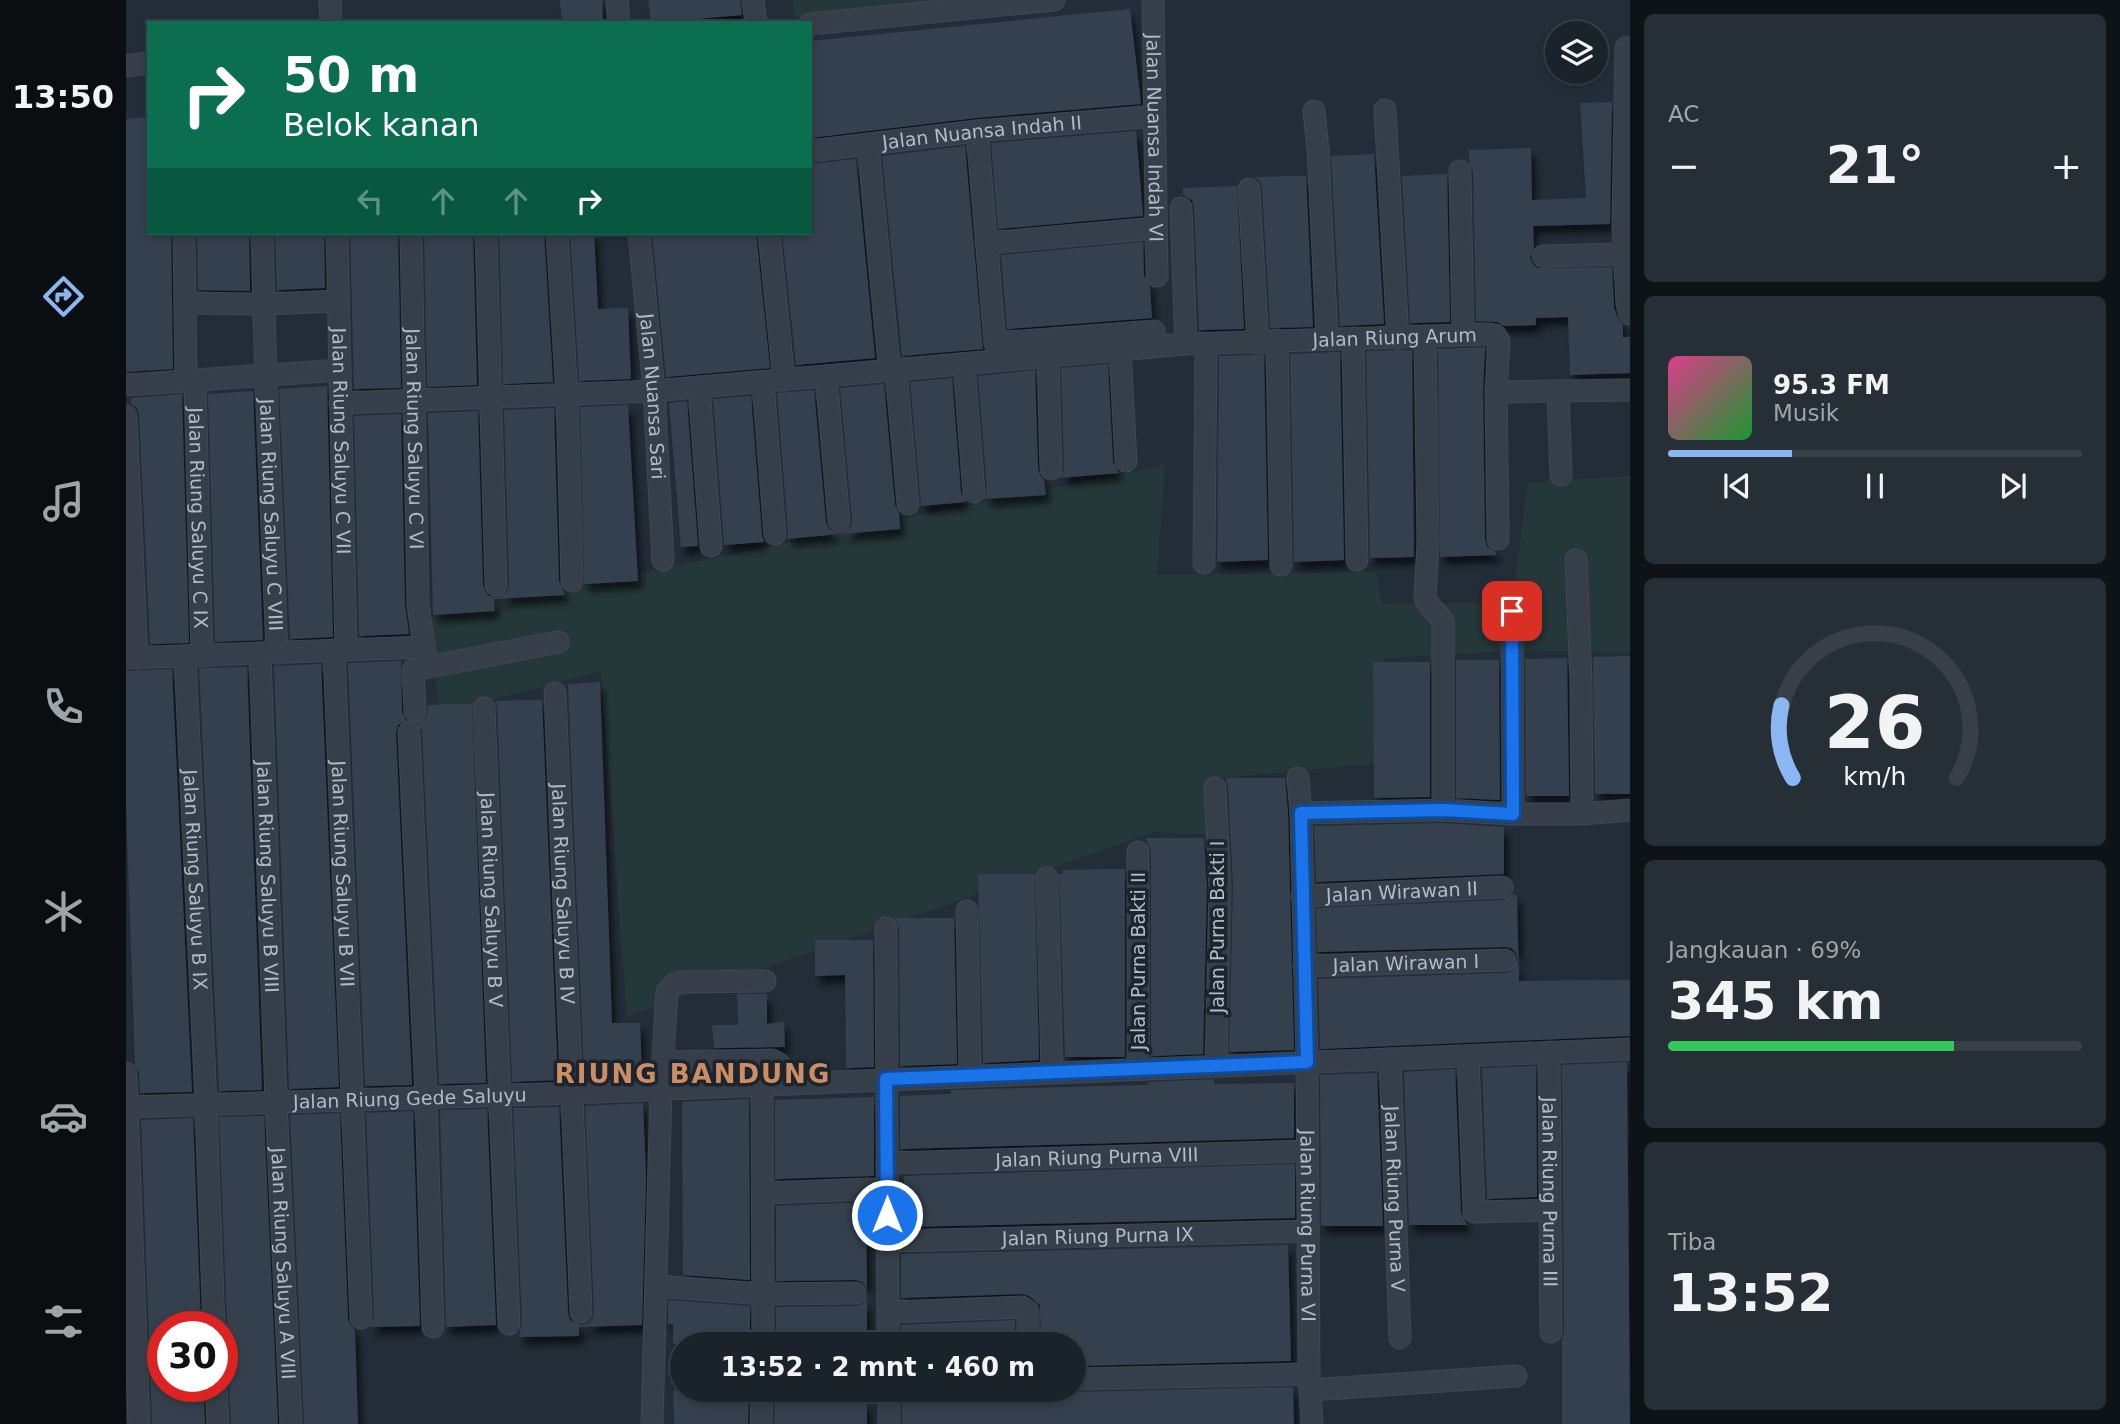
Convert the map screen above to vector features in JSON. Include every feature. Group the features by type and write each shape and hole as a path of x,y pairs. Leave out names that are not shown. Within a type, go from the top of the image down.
{"street":[{"path":"330,0 331,21"},
{"path":"753,0 756,21"},
{"path":"812,24 938,6 1054,0"},
{"name":"Jalan Nuansa Indah VI","path":"1153,0 1157,276"},
{"path":"1626,48 1623,223 1630,314"},
{"path":"126,66 147,63"},
{"path":"1385,110 1398,338"},
{"path":"1314,111 1327,338"},
{"name":"Jalan Nuansa Indah II","path":"812,151 977,131 1154,116"},
{"path":"977,131 995,343 1153,331"},
{"path":"868,145 908,504"},
{"path":"1460,171 1463,334"},
{"path":"1249,189 1267,341 1281,565"},
{"path":"1181,208 1196,345 1205,563"},
{"path":"986,243 1156,228"},
{"name":"Jalan Riung Saluyu C IX","path":"184,235 190,381 193,656"},
{"path":"262,235 264,304"},
{"name":"Jalan Riung Saluyu C VII","path":"337,235 340,650"},
{"name":"Jalan Riung Saluyu C VI","path":"411,235 418,605 426,657"},
{"path":"486,235 496,585"},
{"path":"557,235 567,395 572,581"},
{"name":"Jalan Nuansa Sari","path":"639,235 654,391 663,560"},
{"path":"769,235 781,358 774,381 775,534"},
{"path":"1543,256 1625,254"},
{"path":"185,303 338,301"},
{"name":"Jalan Riung Saluyu C VIII","path":"264,304 268,653"},
{"name":"Jalan Riung Arum","path":"340,403 654,391 826,376 892,367 964,364 1120,350 1327,338 1463,334 1495,335 1499,341 1496,393"},
{"path":"1425,336 1428,544 1425,596 1427,604 1443,622 1443,810"},
{"path":"1353,338 1357,560"},
{"path":"1120,350 1126,461"},
{"path":"1048,357 1051,469"},
{"path":"964,364 974,492"},
{"path":"126,385 340,370"},
{"path":"826,376 839,521"},
{"path":"699,387 711,546"},
{"path":"1498,539 1496,393 1630,390"},
{"path":"1558,393 1561,475"},
{"path":"126,416 132,658 340,650 426,657 558,642"},
{"path":"1576,560 1581,682 1582,814"},
{"path":"1512,611 1513,814"},
{"name":"Jalan Riung Saluyu B VII","path":"340,650 361,1318"},
{"name":"Jalan Riung Saluyu B VIII","path":"268,653 276,1101"},
{"name":"Jalan Riung Saluyu B IX","path":"193,656 213,1311"},
{"path":"415,711 413,670 426,657"},
{"name":"Jalan Riung Saluyu B IV","path":"555,694 581,1312"},
{"name":"Jalan Riung Saluyu B V","path":"484,708 509,1324"},
{"path":"409,732 426,1096 433,1327"},
{"name":"Jalan Riung Purna VI","path":"1298,778 1307,1062 1306,1152 1312,1424"},
{"name":"Jalan Purna Bakti I","path":"1215,788 1220,887 1216,1066"},
{"path":"1301,813 1443,810 1582,814 1630,810"},
{"name":"Jalan Purna Bakti II","path":"1138,852 1138,1069"},
{"path":"1047,878 1052,1072"},
{"name":"Jalan Wirawan II","path":"1302,896 1502,887"},
{"path":"967,911 970,1076"},
{"path":"886,928 887,1163 879,1190 888,1241 888,1332"},
{"name":"Jalan Wirawan I","path":"1304,967 1505,960"},
{"path":"652,1424 661,1089 667,992 673,985 681,982 765,981"},
{"name":"Jalan Riung Gede Saluyu","path":"127,1107 206,1107 276,1101 573,1093 1630,1049"},
{"name":"Jalan Riung Purna III","path":"1549,1052 1552,1332"},
{"path":"1468,1056 1474,1212 1550,1210"},
{"name":"Jalan Riung Purna V","path":"1390,1059 1401,1338"},
{"path":"663,1062 772,1060 779,1063 797,1083"},
{"path":"126,1073 139,1424"},
{"path":"762,1084 762,1332"},
{"name":"Jalan Riung Saluyu A VIII","path":"276,1101 291,1424"},
{"name":"Jalan Riung Purna VIII","path":"887,1163 1306,1152"},
{"path":"763,1193 879,1190"},
{"name":"Jalan Riung Purna IX","path":"888,1241 1308,1231"},
{"path":"656,1286 764,1294 855,1293"},
{"path":"888,1312 1022,1307 1028,1311 1028,1332"},
{"path":"1086,1379 1310,1382 1516,1376"},
{"path":"217,1402 218,1424"},
{"path":"761,1424 762,1402"},
{"path":"889,1402 889,1424"}],"shaded area":[{"path":"792,0 929,0 930,6 794,18"},
{"path":"1165,465 1157,575 1376,572 1382,604 1512,603 1528,483 1630,476 1630,652 1516,651 1383,658 1379,763 1211,779 1213,835 1155,832 627,1016 601,671 440,714 428,617"}],"building":[{"path":"560,0 602,0 603,21 562,21"},
{"path":"648,0 740,0 742,15 651,21"},
{"path":"1130,9 1141,104 976,118 812,138 812,41"},
{"path":"1612,102 1610,224 1533,226 1534,247 1530,257 1537,268 1612,267 1614,308 1623,325 1623,337 1630,337 1630,373 1570,375 1568,317 1536,318 1536,325 1504,326 1497,322 1476,321 1473,171 1469,162 1469,150 1531,148 1532,200 1586,198 1580,103"},
{"path":"147,117 147,235 171,235 173,369 126,372 126,119"},
{"path":"1136,131 1143,216 998,229 991,143"},
{"path":"965,146 983,349 902,356 882,156"},
{"path":"1374,154 1384,324 1340,326 1331,156"},
{"path":"856,159 875,358 796,365 782,235 812,235 812,164"},
{"path":"1447,174 1450,322 1410,323 1402,176"},
{"path":"1306,176 1313,327 1270,328 1262,188 1260,181 1254,177"},
{"path":"1237,186 1244,329 1199,330 1194,208 1192,200 1183,195 1183,188"},
{"path":"197,235 249,235 250,291 198,290"},
{"path":"275,235 324,235 325,288 277,290"},
{"path":"350,235 398,235 401,388 354,389"},
{"path":"424,235 473,235 477,385 427,387"},
{"path":"499,235 544,235 553,382 503,384"},
{"path":"570,235 594,235 598,309 628,308 631,379 579,381"},
{"path":"652,235 756,235 770,368 666,377"},
{"path":"1143,242 1144,276 1150,287 1152,318 1007,329 1001,255"},
{"path":"1485,347 1485,539 1487,546 1496,552 1496,555 1440,557 1438,349"},
{"path":"1412,350 1414,557 1370,558 1366,351"},
{"path":"1340,352 1344,560 1294,562 1290,354"},
{"path":"1264,355 1268,560 1217,562 1219,356"},
{"path":"1108,364 1113,462 1119,473 1060,478 1064,469 1061,368"},
{"path":"1035,370 1038,469 1044,480 1046,495 984,499 987,491 978,376"},
{"path":"952,378 961,493 966,502 921,506 910,382"},
{"path":"884,384 895,505 899,513 900,529 841,534 851,527 852,520 840,388"},
{"path":"327,386 333,637 290,639 279,389"},
{"path":"814,390 826,522 829,529 839,534 787,539 777,393"},
{"path":"253,391 263,640 215,642 208,394"},
{"path":"182,394 189,643 150,644 139,415 137,408 131,404 131,398"},
{"path":"751,396 764,542 724,545 713,399"},
{"path":"687,401 698,546 681,547 669,403"},
{"path":"628,405 638,581 584,584 580,407"},
{"path":"554,408 559,581 565,595 494,599 495,611 433,615 428,413 478,411 483,585 489,596 497,598 507,592 509,585 504,410"},
{"path":"401,414 405,605 409,634 359,636 354,416"},
{"path":"1630,656 1630,794 1595,794 1593,657"},
{"path":"1567,658 1569,796 1526,796 1525,659"},
{"path":"1456,660 1499,660 1500,800 1456,798"},
{"path":"401,661 402,712 406,720 398,725 396,733 412,1085 365,1086 348,663"},
{"path":"1373,662 1430,662 1430,797 1374,798"},
{"path":"321,664 339,1087 289,1089 274,666"},
{"path":"247,667 262,1090 219,1091 199,668"},
{"path":"172,669 192,1092 140,1093 139,1072 135,1064 126,807 126,671"},
{"path":"600,682 612,1023 640,1023 642,1077 584,1079 568,684"},
{"path":"542,700 558,1080 512,1082 495,701"},
{"path":"472,704 486,1083 439,1084 422,731 418,723 427,716 428,705"},
{"path":"1226,778 1285,778 1294,1050 1229,1052 1233,886"},
{"path":"1443,823 1504,827 1504,874 1316,882 1314,826"},
{"path":"1146,838 1204,838 1207,887 1203,1054 1151,1056 1151,852"},
{"path":"1125,869 1125,1057 1065,1057 1059,874 1063,874 1063,870"},
{"path":"978,874 1035,874 1039,1060 983,1063"},
{"path":"1517,895 1519,981 1630,980 1630,1036 1320,1049 1318,979 1505,973 1512,971 1518,960 1511,948 1505,947 1317,952 1316,908 1503,900"},
{"path":"895,918 954,918 957,1064 900,1066 899,928"},
{"path":"815,940 873,940 874,1067 846,1068 845,975 815,976"},
{"path":"737,994 767,994 767,1024 784,1022 785,1047 714,1048 712,1025 738,1025"},
{"path":"1627,1062 1630,1424 1562,1424 1562,1065"},
{"path":"1536,1066 1537,1197 1487,1199 1482,1068"},
{"path":"1455,1069 1461,1213 1467,1225 1409,1225 1404,1072"},
{"path":"1377,1073 1383,1226 1321,1226 1320,1075"},
{"path":"1214,1079 1214,1084 1294,1083 1294,1138 900,1149 900,1096 951,1094 951,1090 1148,1085 1148,1082"},
{"path":"874,1097 874,1176 775,1179 775,1100"},
{"path":"749,1099 750,1280 683,1275 682,1102"},
{"path":"643,1103 646,1177 642,1325 579,1327 579,1336 519,1337 522,1323 513,1108 559,1107 568,1313 570,1320 581,1325 589,1323 594,1311 585,1106"},
{"path":"487,1109 496,1325 446,1327 440,1110"},
{"path":"413,1111 420,1326 370,1327 374,1317 366,1113"},
{"path":"340,1113 348,1319 355,1330 358,1424 304,1424 290,1115"},
{"path":"264,1116 278,1424 231,1424 230,1402 238,1402 238,1311 226,1311 219,1117"},
{"path":"193,1118 200,1311 148,1311 141,1120"},
{"path":"1295,1164 1295,1218 904,1227 904,1176"},
{"path":"866,1202 867,1289 862,1282 855,1280 776,1281 776,1206"},
{"path":"1288,1245 1291,1361 1086,1366 1086,1332 1041,1332 1040,1305 1029,1296 1022,1294 901,1298 901,1254"},
{"path":"867,1297 867,1332 776,1332 776,1307 862,1304"},
{"path":"668,1300 750,1306 750,1332 673,1332 673,1324 668,1324"},
{"path":"1015,1320 1015,1332 901,1332 901,1325"},
{"path":"1293,1387 1294,1424 902,1424 902,1402 1086,1402 1086,1392"},
{"path":"151,1402 204,1402 205,1424 152,1424"},
{"path":"673,1402 749,1402 748,1424 674,1424"},
{"path":"775,1403 867,1403 867,1424 774,1424"}],"district":[{"name":"RIUNG BANDUNG","path":"693,1074"}],"route":[{"path":"887,1215 886,1079 1307,1062 1301,813 1443,810 1513,814 1512,611"}]}
